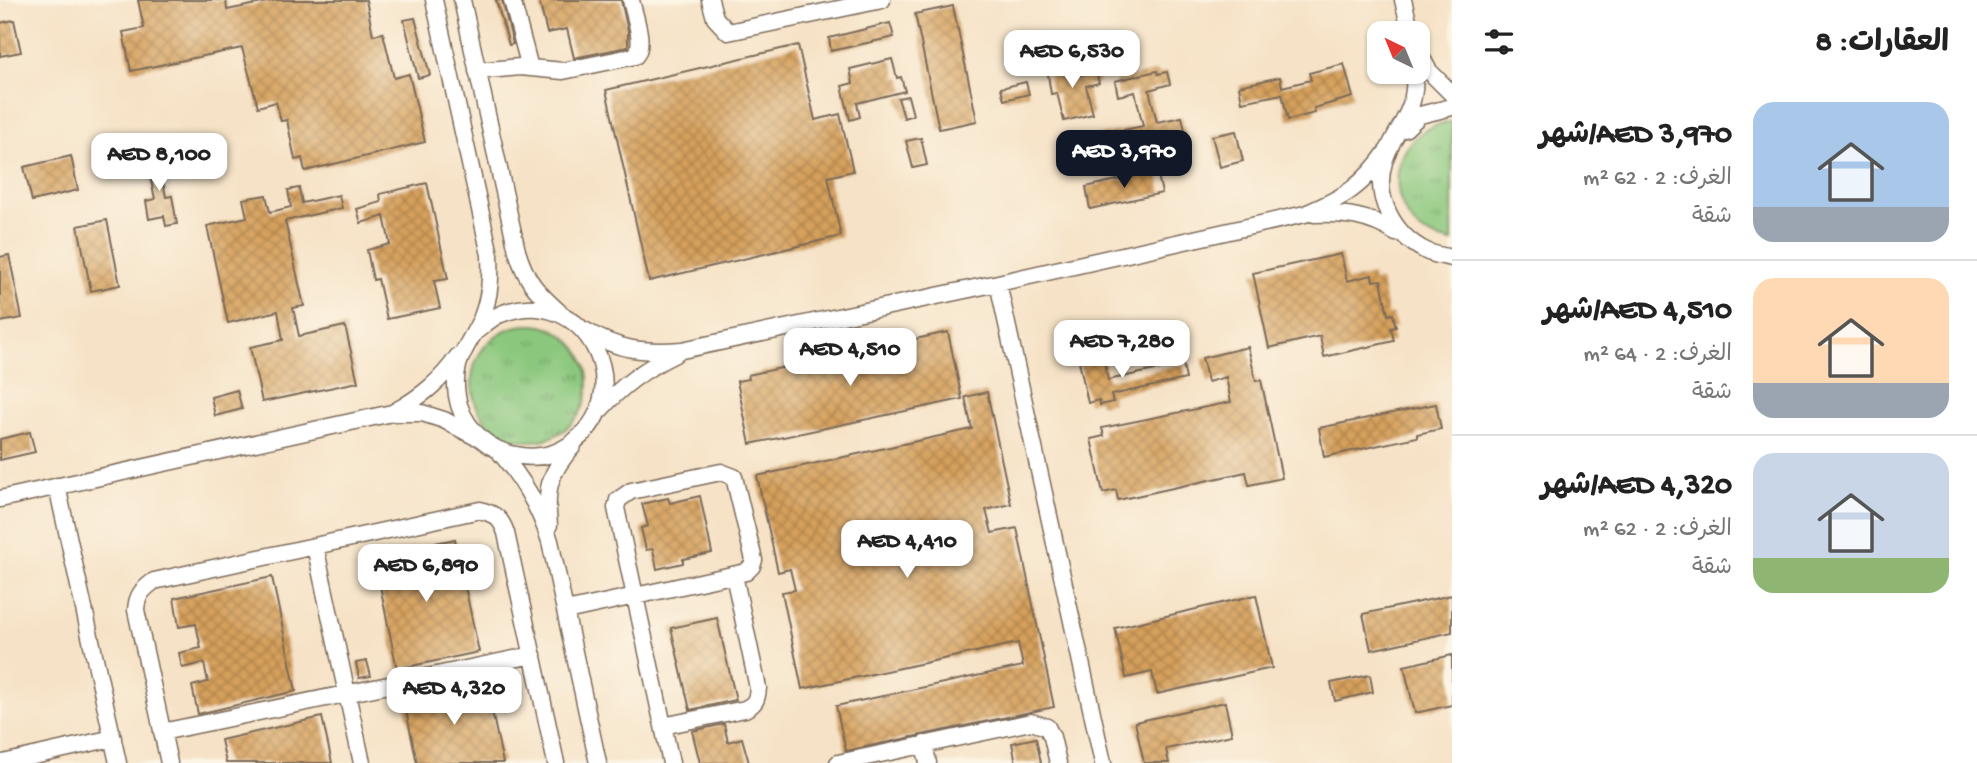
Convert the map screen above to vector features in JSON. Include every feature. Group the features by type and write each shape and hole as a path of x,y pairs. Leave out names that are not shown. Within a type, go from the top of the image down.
{"street":[{"path":"434,0 490,255 491,286 482,316 456,370 457,398 467,423 492,446 528,488 542,517 566,611 598,763"},
{"path":"462,0 524,274 540,295 584,330 617,347 650,352 682,351 1305,214 1336,201 1360,185 1392,144 1420,115 1452,107"},
{"path":"512,0 530,68"},
{"path":"477,71 530,68 563,71 635,56 639,53 640,44 631,0"},
{"path":"710,0 715,18 729,32 802,8 882,0"},
{"path":"1403,0 1408,21"},
{"path":"1430,72 1452,94"},
{"path":"1408,241 1390,220 1381,193 1383,163 1412,107 1414,84"},
{"path":"1305,214 1338,213 1366,217 1429,253 1452,272"},
{"path":"1429,253 1452,258"},
{"path":"998,283 1103,763"},
{"path":"392,413 435,384 470,338 500,314 531,307 561,314"},
{"path":"584,330 600,354 605,382 599,411"},
{"path":"550,541 548,487 556,465 591,425 599,411 625,384 652,365 682,351"},
{"path":"0,499 392,413 422,413 519,456 541,456 562,450 580,438"},
{"path":"566,611 635,596 734,575 746,572 754,560 737,483 729,473 721,472 631,491 618,500 616,508 635,596 671,763"},
{"path":"57,486 118,763"},
{"path":"169,763 136,610 137,599 142,590 154,581 480,510 492,513 502,520 506,533 556,763"},
{"path":"315,546 362,763"},
{"path":"663,726 745,709 757,699 758,688 734,575"},
{"path":"162,732 533,655"},
{"path":"838,763 1031,722 1039,722 1048,727 1058,763"},
{"path":"2,763 113,738"},
{"path":"924,744 929,763"}],"green space":[{"path":"1452,122 1452,242 1429,235 1417,227 1401,203 1398,189 1401,161 1407,149 1428,129"},
{"path":"530,325 552,330 571,342 583,361 588,383 583,405 571,424 552,436 530,441 508,436 489,424 477,405 472,383 477,361 489,342 508,330"}],"building":[{"path":"138,0 226,0 227,10 277,0 366,0 373,35 383,33 394,78 409,74 425,142 305,171 302,158 295,160 287,120 281,121 276,102 258,107 242,48 131,71 123,32 144,28"},
{"path":"496,0 502,0 513,44 509,45"},
{"path":"539,0 621,0 628,31 628,47 574,58 567,29 547,33"},
{"path":"953,6 977,121 939,129 915,14"},
{"path":"415,18 430,75 418,78 404,20"},
{"path":"14,20 21,52 0,56 0,23"},
{"path":"890,23 894,37 831,51 829,38"},
{"path":"798,45 815,120 840,114 853,171 828,177 841,236 649,281 606,90"},
{"path":"892,59 897,78 901,77 905,91 857,103 860,117 850,120 842,86 853,83 850,69"},
{"path":"1077,62 1080,75 1096,71 1099,83 1086,86 1093,114 1064,121 1057,93 1051,94 1047,68"},
{"path":"1344,64 1353,97 1314,108 1315,113 1288,120 1282,94 1242,102 1239,86 1280,77 1282,87 1311,80 1309,73"},
{"path":"1157,71 1158,74 1167,72 1170,84 1149,90 1157,122 1182,117 1188,144 1087,165 1081,139 1143,126 1135,92 1118,96 1115,81"},
{"path":"1026,82 1029,94 1004,100 1001,88"},
{"path":"908,96 913,115 904,118 898,98"},
{"path":"1236,131 1243,161 1220,167 1212,136"},
{"path":"921,138 927,165 913,168 906,141"},
{"path":"157,151 166,197 172,196 177,224 166,226 164,216 149,219 146,201 155,199 145,153"},
{"path":"71,156 78,190 32,201 24,167"},
{"path":"1157,171 1162,193 1090,209 1086,187"},
{"path":"427,183 448,279 434,281 440,308 387,319 378,279 373,280 367,250 390,244 384,216 361,223 357,209 381,202 380,194"},
{"path":"299,188 302,203 339,195 342,208 285,221 304,306 293,308 299,336 345,326 358,382 262,402 250,347 283,340 278,311 228,323 207,226 247,217 243,199 266,195 270,212 291,207 288,190"},
{"path":"107,220 120,285 91,291 78,226"},
{"path":"1341,254 1347,281 1372,275 1373,281 1381,280 1388,315 1393,314 1396,327 1391,328 1394,341 1324,357 1320,336 1269,348 1253,273"},
{"path":"9,255 22,318 0,322 0,257"},
{"path":"948,332 962,399 750,444 737,381 749,379 748,375"},
{"path":"1248,347 1256,381 1261,380 1282,478 1249,485 1246,472 1118,500 1116,490 1103,493 1091,439 1104,436 1102,428 1231,402 1226,377 1208,382 1202,358"},
{"path":"1103,356 1108,380 1183,364 1186,379 1111,395 1113,402 1100,405 1099,400 1088,403 1079,361"},
{"path":"237,390 242,409 215,416 211,397"},
{"path":"987,392 1011,504 986,510 992,533 1017,528 1054,707 846,751 836,706 1023,666 1018,643 802,689 782,592 795,590 790,569 778,572 757,476 972,429 965,397"},
{"path":"1436,404 1441,429 1417,434 1417,437 1324,457 1319,428"},
{"path":"30,432 35,452 0,460 0,439"},
{"path":"700,496 712,553 683,559 683,563 657,569 653,549 646,550 641,528 648,526 642,504 668,498 670,503"},
{"path":"455,539 479,652 397,669 374,556"},
{"path":"272,577 296,691 198,714 192,686 208,682 204,663 182,668 179,653 201,648 196,624 179,627 174,598"},
{"path":"1256,595 1272,668 1157,694 1152,672 1126,678 1115,628"},
{"path":"1452,595 1452,632 1371,650 1363,614"},
{"path":"717,618 736,700 690,710 671,628"},
{"path":"1452,655 1452,705 1415,713 1404,666"},
{"path":"367,661 371,676 359,678 356,663"},
{"path":"1370,675 1373,692 1335,701 1331,683"},
{"path":"486,683 503,763 417,763 404,701"},
{"path":"1225,702 1232,735 1166,749 1169,763 1144,763 1135,722"},
{"path":"322,717 332,763 226,763 221,740"},
{"path":"724,724 728,742 742,738 749,763 700,763 692,731"},
{"path":"1036,738 1041,763 1016,763 1012,743"}]}
